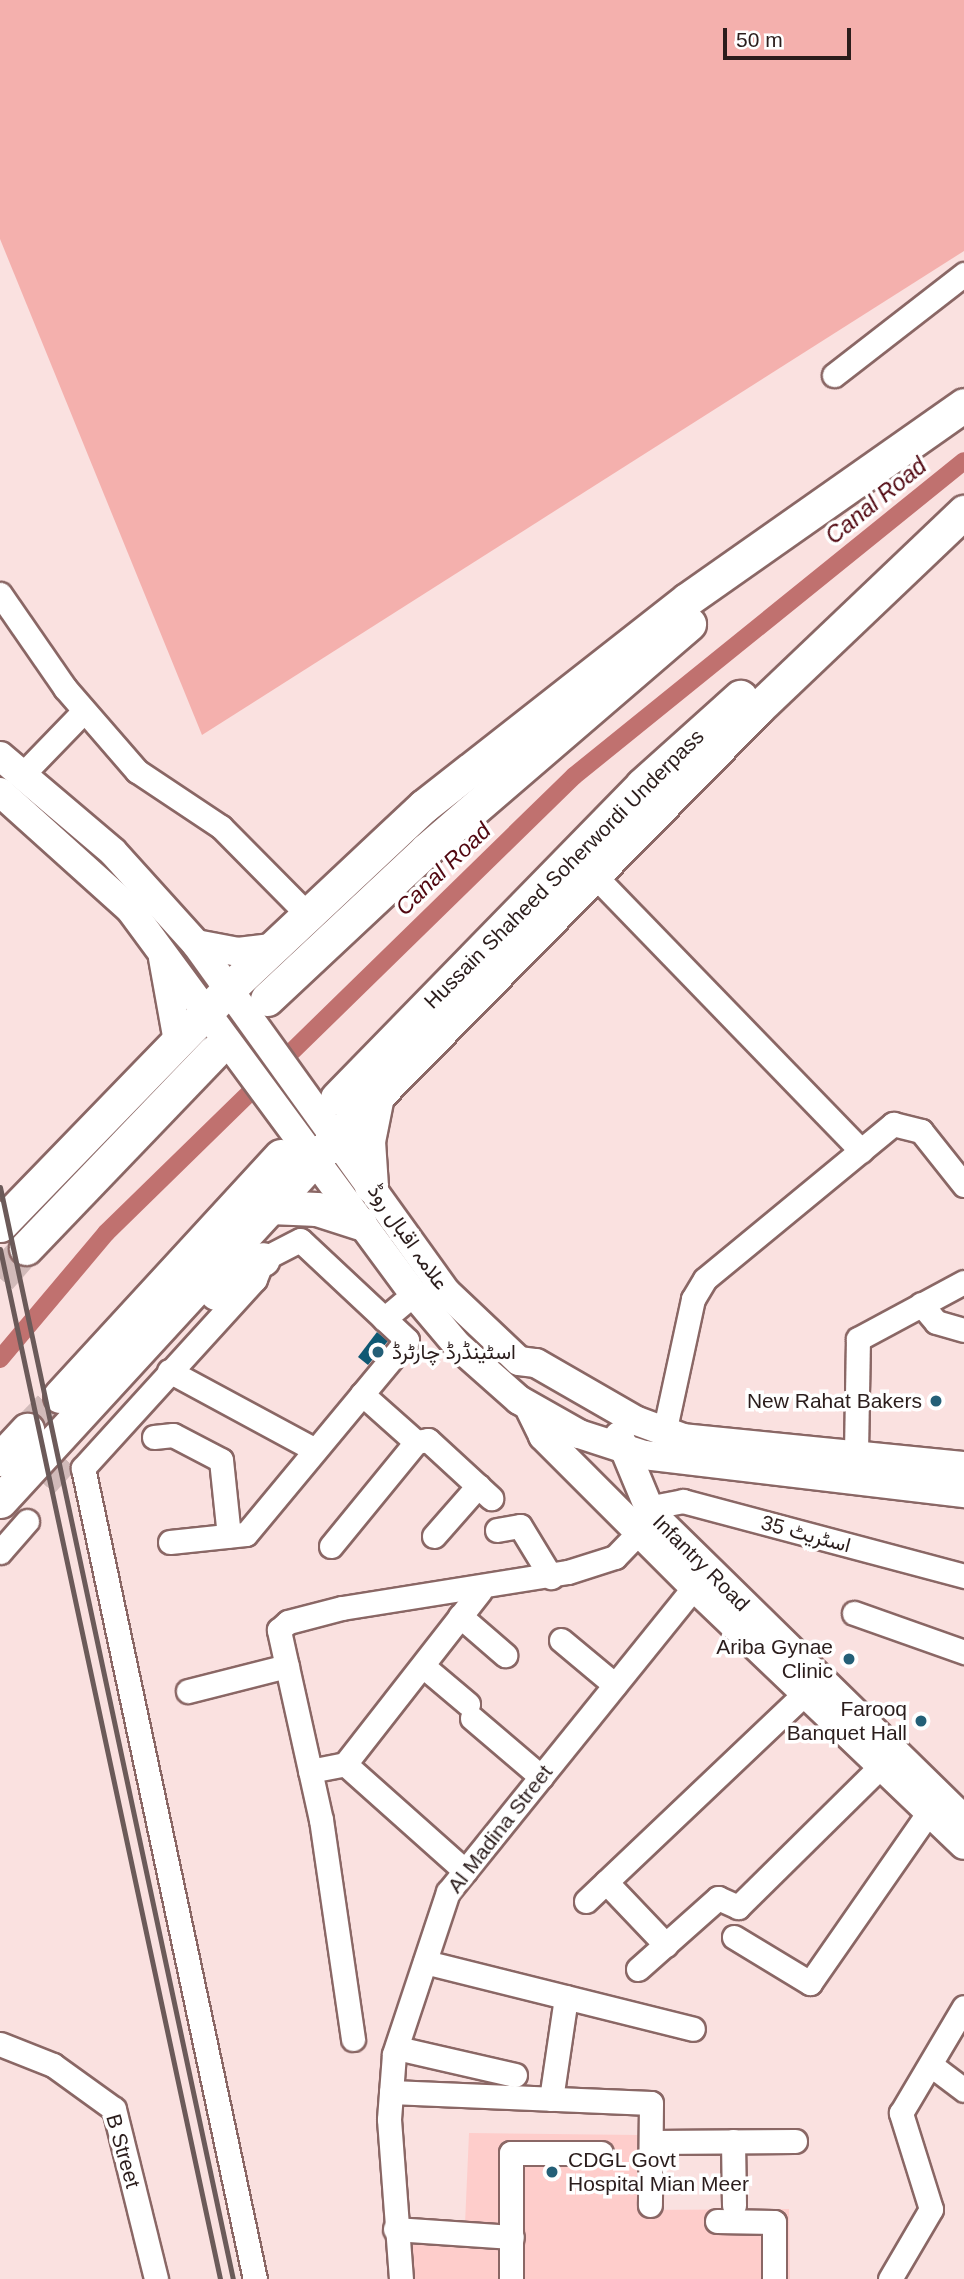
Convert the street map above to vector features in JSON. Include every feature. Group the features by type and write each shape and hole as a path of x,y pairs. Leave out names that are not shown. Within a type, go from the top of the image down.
{"highway":[{"path":"0,1226 220,999 424,806 556,698 837,500 964,405"},
{"path":"263,1014 426,850 837,500"},
{"path":"0,1501 325,1149 927,542 964,512"},
{"name":"Hussain Shaheed Soherwordi Underpass","path":"337,1098 642,785 927,542"},
{"path":"26,1248 227,1053"},
{"path":"371,1186 368,1141 377,1096"},
{"path":"60,1396 281,1156"},
{"path":"270,1207 317,1209 360,1223"},
{"path":"68,1453 240,1267 264,1259"},
{"path":"0,1460 27,1430"},
{"path":"14,1525 42,1482"}],"main road":[{"name":"علامہ اقبال روڈ","path":"0,756 113,852 197,944 220,999 227,1053 282,1115 371,1186 447,1293 519,1361 536,1363 659,1431 699,1441 856,1452 964,1493"},
{"name":"علامہ اقبال روڈ","path":"0,792 97,877 160,945 220,999 263,1014 302,1090 325,1149 360,1223 458,1346 530,1408 623,1450 909,1472 964,1466"},
{"path":"197,944 238,952 272,948"},
{"path":"160,945 178,1041"},
{"name":"Infantry Road","path":"519,1361 527,1377 614,1428 643,1520 694,1587 805,1693 841,1712 881,1766 964,1846"},
{"name":"Infantry Road","path":"530,1408 543,1436 615,1507 643,1520 841,1712 964,1819"},
{"path":"615,1507 609,1469 623,1450 659,1431"}],"street":[{"path":"834,375 964,274"},
{"path":"0,594 84,711 137,771 221,827 308,915"},
{"path":"22,775 84,711"},
{"path":"594,875 861,1151"},
{"path":"659,1431 693,1299 705,1279 893,1124 903,1124 921,1132 964,1185"},
{"path":"170,1542 246,1534 407,1340 300,1240 264,1259 255,1279 95,1452 83,1480 256,2279"},
{"path":"856,1452 858,1339 964,1282"},
{"path":"384,1319 414,1294"},
{"path":"921,1304 936,1322 964,1330"},
{"path":"169,1371 315,1450"},
{"path":"362,1394 416,1442"},
{"path":"154,1437 173,1435 220,1460 229,1536"},
{"path":"331,1546 416,1442 428,1440 485,1492 433,1536"},
{"name":"اسٹریٹ 35","path":"643,1520 683,1501 964,1576"},
{"path":"353,2039 310,1771 279,1630 288,1622 551,1577 615,1557 643,1520"},
{"path":"0,1552 14,1525"},
{"path":"497,1530 520,1526 551,1577"},
{"name":"Al Madina Street","path":"401,2279 395,2229 391,2092 397,2048 448,1892 694,1587"},
{"path":"310,1771 345,1764 480,1591"},
{"path":"854,1613 964,1652"},
{"path":"460,1616 505,1655"},
{"path":"561,1640 615,1685"},
{"path":"423,1666 541,1777"},
{"path":"188,1690 287,1667"},
{"path":"586,1900 805,1693"},
{"path":"345,1764 465,1871"},
{"path":"638,1969 718,1898 738,1907 881,1766"},
{"path":"734,1937 810,1983 929,1812"},
{"path":"606,1882 666,1945"},
{"path":"425,1962 693,2029"},
{"path":"551,2099 566,1997"},
{"path":"890,2279 930,2208 901,2113 932,2065 964,2007"},
{"name":"B Street","path":"0,2045 53,2065 114,2109 156,2279"},
{"path":"397,2048 515,2075"},
{"path":"932,2065 964,2090"},
{"path":"391,2092 651,2103 650,2205"},
{"path":"733,2141 725,2213 774,2222 774,2279"},
{"path":"651,2142 795,2141"},
{"path":"511,2279 512,2153 600,2153"},
{"path":"395,2229 512,2237"}],"shaded area":[{"path":"0,0 964,0 964,251 202,735 0,239"},
{"name":"CDGL Govt Hospital Mian Meer","path":"469,2133 639,2135 637,2210 789,2209 790,2279 401,2279 395,2229 465,2224"}],"building":[{"path":"377,1332 388,1341 368,1365 358,1357"}],"waterway":[{"name":"Canal Road","path":"0,1359 106,1233 574,776 964,461"}],"tunnel":[{"path":"0,1278 26,1248"},
{"path":"27,1430 60,1396"},
{"path":"42,1482 68,1453"}],"railway":[{"path":"0,1187 233,2279"},
{"path":"0,1249 220,2279"}],"place":[{"name":"اسٹینڈرڈ چارٹرڈ","path":"378,1352"},
{"name":"New Rahat Bakers","path":"936,1401"},
{"name":"Ariba Gynae Clinic","path":"849,1659"},
{"name":"Farooq Banquet Hall","path":"921,1721"},
{"name":"CDGL Govt Hospital Mian Meer","path":"552,2172"}]}
